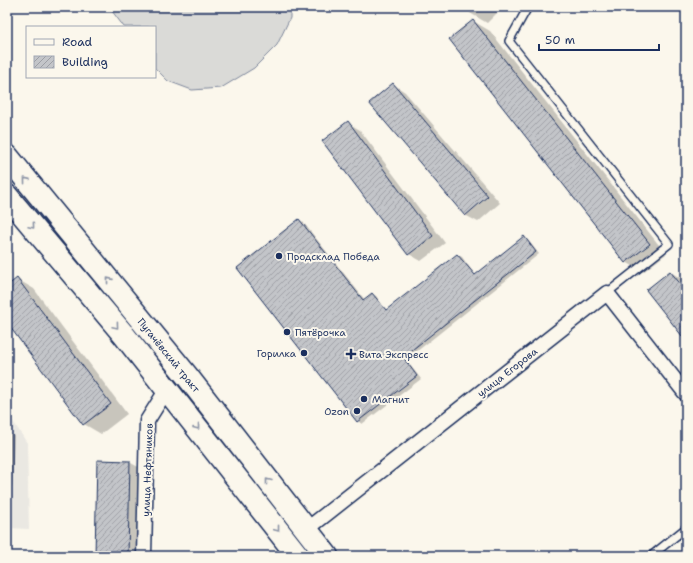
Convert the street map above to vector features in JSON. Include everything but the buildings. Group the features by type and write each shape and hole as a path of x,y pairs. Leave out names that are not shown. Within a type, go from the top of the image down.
{"main road":[{"name":"Пугачёвский тракт","path":"7,156 187,376 327,556"},
{"path":"7,196 124,335 298,556"}],"street":[{"path":"607,293 686,394"},
{"name":"улица Егорова","path":"306,530 607,293"},
{"name":"улица Нефтяников","path":"144,556 147,422 167,389"}],"lane":[{"path":"528,7 509,40 670,244 607,293"},
{"path":"651,556 686,528"}],"shaded area":[{"path":"109,7 290,7 290,18 277,45 254,68 221,88 192,90 168,81 156,69 156,26 123,26"},
{"path":"7,412 27,443 29,529 7,528"}],"place":[{"name":"Продсклад Победа","path":"279,256"},
{"name":"Пятёрочка","path":"287,332"},
{"name":"Горилка","path":"304,353"},
{"name":"Вита Экспресс","path":"351,354"},
{"name":"Магнит","path":"364,399"},
{"name":"Ozon","path":"357,411"}]}
